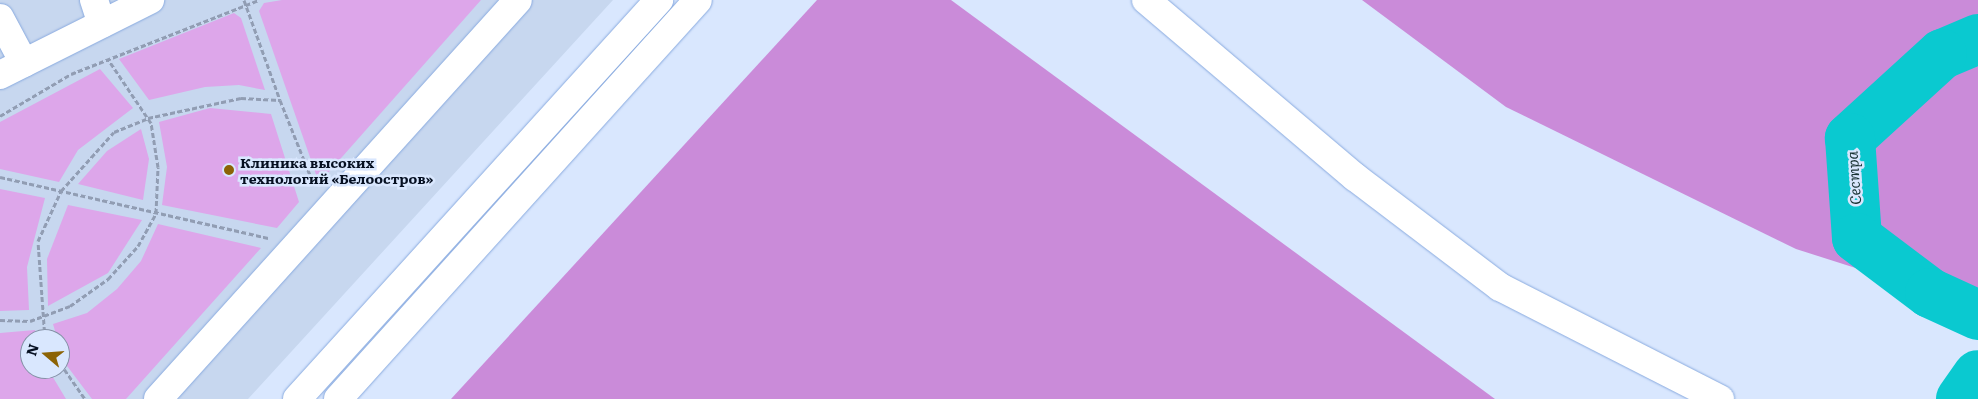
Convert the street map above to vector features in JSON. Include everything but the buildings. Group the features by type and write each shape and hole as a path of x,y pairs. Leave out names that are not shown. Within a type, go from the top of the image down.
{"street":[{"path":"0,75 24,63 98,12 150,0"},
{"path":"158,399 518,0"},
{"path":"297,399 659,0"},
{"path":"338,399 698,0"},
{"path":"1146,0 1355,177 1500,287 1720,399"},
{"path":"0,18 24,63"}],"path":[{"path":"244,0 280,100 315,188"},
{"path":"0,116 72,74 259,0"},
{"path":"0,320 30,321 70,306 108,279 138,246 156,213 158,168 148,118 108,60"},
{"path":"44,329 38,241 61,191 114,132 148,118 241,98 280,100"},
{"path":"0,177 279,240"},
{"path":"70,377 85,399"}],"shaded area":[{"name":"Клиника высоких технологий «Белоостров»","path":"0,0 613,0 248,399 0,399"},
{"path":"282,0 481,0 319,183 259,11 264,3"},
{"path":"817,0 951,0 1495,399 451,399"},
{"path":"1362,0 1978,0 1978,307 1796,249 1506,107"},
{"path":"234,13 241,18 265,90 239,85 205,87 149,100 119,59"},
{"path":"100,69 133,108 78,150 59,182 0,169 0,122"},
{"path":"210,108 271,114 299,202 277,228 162,205 167,167 159,122"},
{"path":"141,129 149,159 143,200 78,184 107,151"},
{"path":"0,189 45,198 27,267 29,310 0,311"},
{"path":"68,205 142,220 108,273 48,306 47,259"},
{"path":"158,224 261,248 126,399 92,399 70,370 70,329 54,329 53,324 87,313 117,289 141,261"},
{"path":"20,331 20,379 54,379 66,399 0,399 0,333"}],"waterway":[{"name":"Сестра","path":"1978,39 1942,54 1850,138 1857,238 1930,293 1978,315"},
{"name":"Сестра","path":"1961,399 1978,375"}],"place":[{"name":"Клиника высоких технологий «Белоостров»","path":"229,170"}]}
